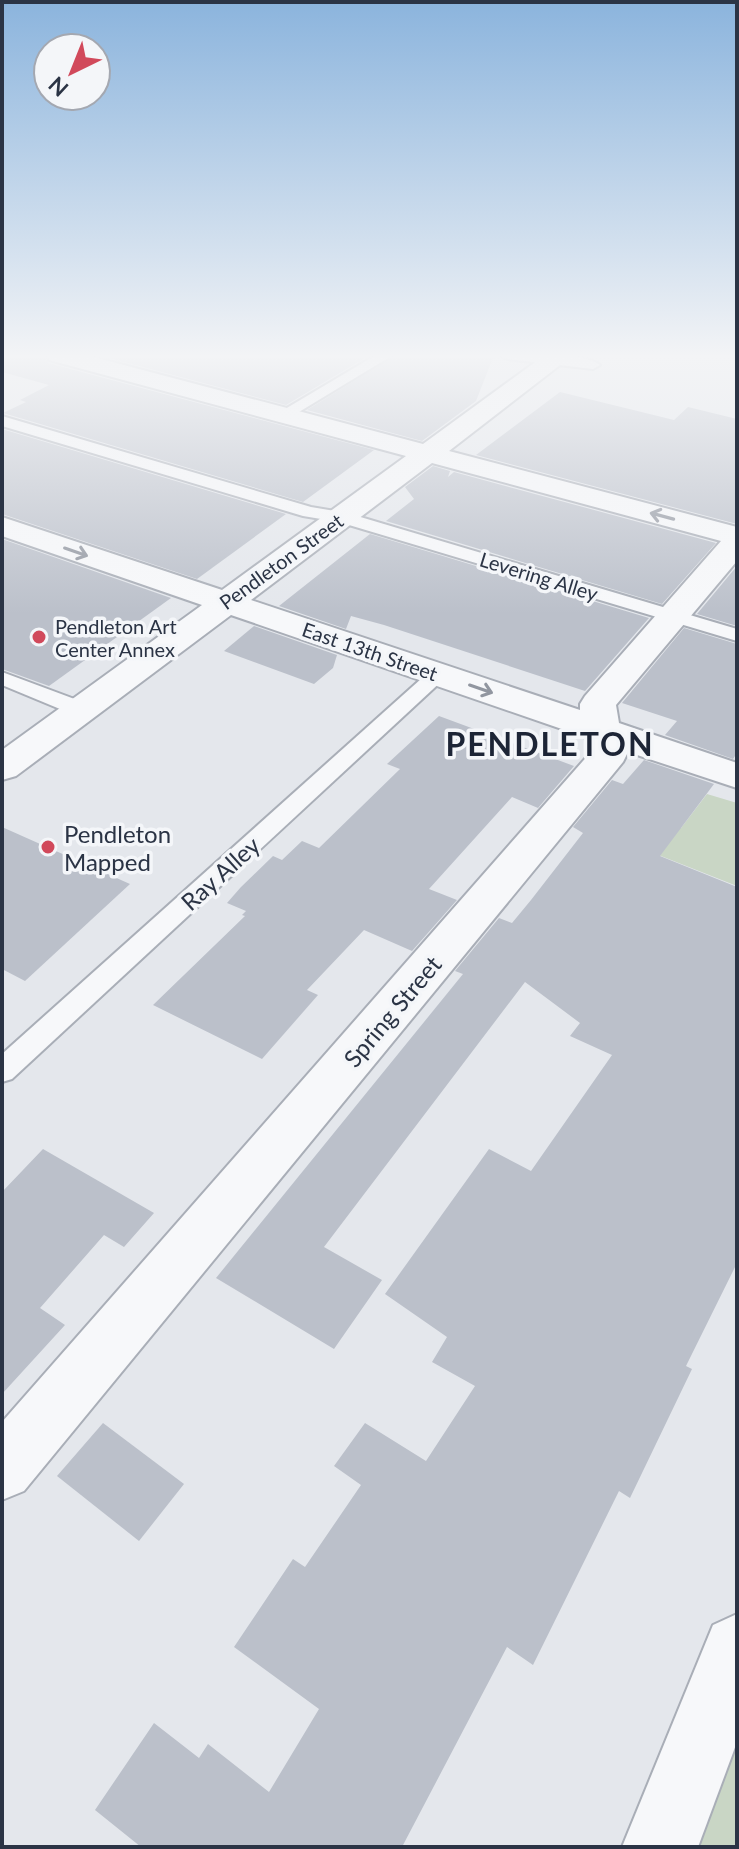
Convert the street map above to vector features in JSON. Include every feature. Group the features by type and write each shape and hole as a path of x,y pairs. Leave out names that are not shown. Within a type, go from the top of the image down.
{"street":[{"path":"381,441 737,539"},
{"name":"Pendleton Street","path":"2,768 445,441"},
{"name":"East 13th Street","path":"2,526 737,776"},
{"name":"Spring Street","path":"2,1469 610,754 601,730 598,704 675,617 737,539"},
{"path":"660,1847 737,1649"}],"lane":[{"name":"Levering Alley","path":"70,441 309,512 341,517 737,635"},
{"name":"Ray Alley","path":"2,1071 438,674"},
{"path":"2,678 80,709"}],"green space":[{"path":"707,794 737,803 737,886 623,841 645,814 681,828"},
{"path":"737,1649 737,1847 660,1847"}],"building":[{"path":"2,441 43,441 286,514 197,579 2,514"},
{"path":"98,441 341,441 374,450 303,502"},
{"path":"494,441 737,441 737,524 476,455"},
{"path":"433,466 450,471 448,477 454,472 716,543 662,604 386,521 414,499 405,487"},
{"path":"370,534 649,618 585,691 384,625 351,616 346,629 279,606"},
{"path":"2,539 171,598 49,686 2,669"},
{"path":"737,566 737,626 697,614"},
{"path":"254,626 337,655 333,668 314,684 224,651"},
{"path":"684,628 737,644 737,753 733,759 665,735 677,721 622,703"},
{"path":"439,716 574,766 538,808 512,797 429,889 457,900 412,951 364,930 307,990 318,995 262,1059 153,1005 245,916 242,915 246,911 227,903 241,887 273,856 282,860 302,841 319,848 400,769 387,764"},
{"path":"644,760 714,784 660,856 737,887 737,1263 686,1366 692,1369 630,1498 619,1491 533,1665 507,1647 402,1847 141,1847 95,1810 154,1723 199,1758 208,1744 269,1792 319,1709 234,1647 293,1559 305,1567 361,1485 334,1466 365,1423 426,1461 475,1386 432,1362 447,1337 385,1294 489,1149 531,1171 612,1055 570,1036 580,1023 525,982 324,1247 382,1280 334,1349 216,1278 463,974 455,971 499,918 512,923 531,900 583,833 573,827 612,780 623,784"},
{"path":"2,827 130,884 25,981 2,969"},
{"path":"43,1149 154,1213 124,1247 104,1235 40,1308 65,1325 2,1394 2,1192"},
{"path":"103,1423 184,1484 139,1541 57,1476"}],"place":[{"name":"Pendleton Art Center Annex","path":"39,637"},
{"name":"Pendleton Mapped","path":"48,847"}],"district":[{"name":"PENDLETON","path":"550,743"}]}
